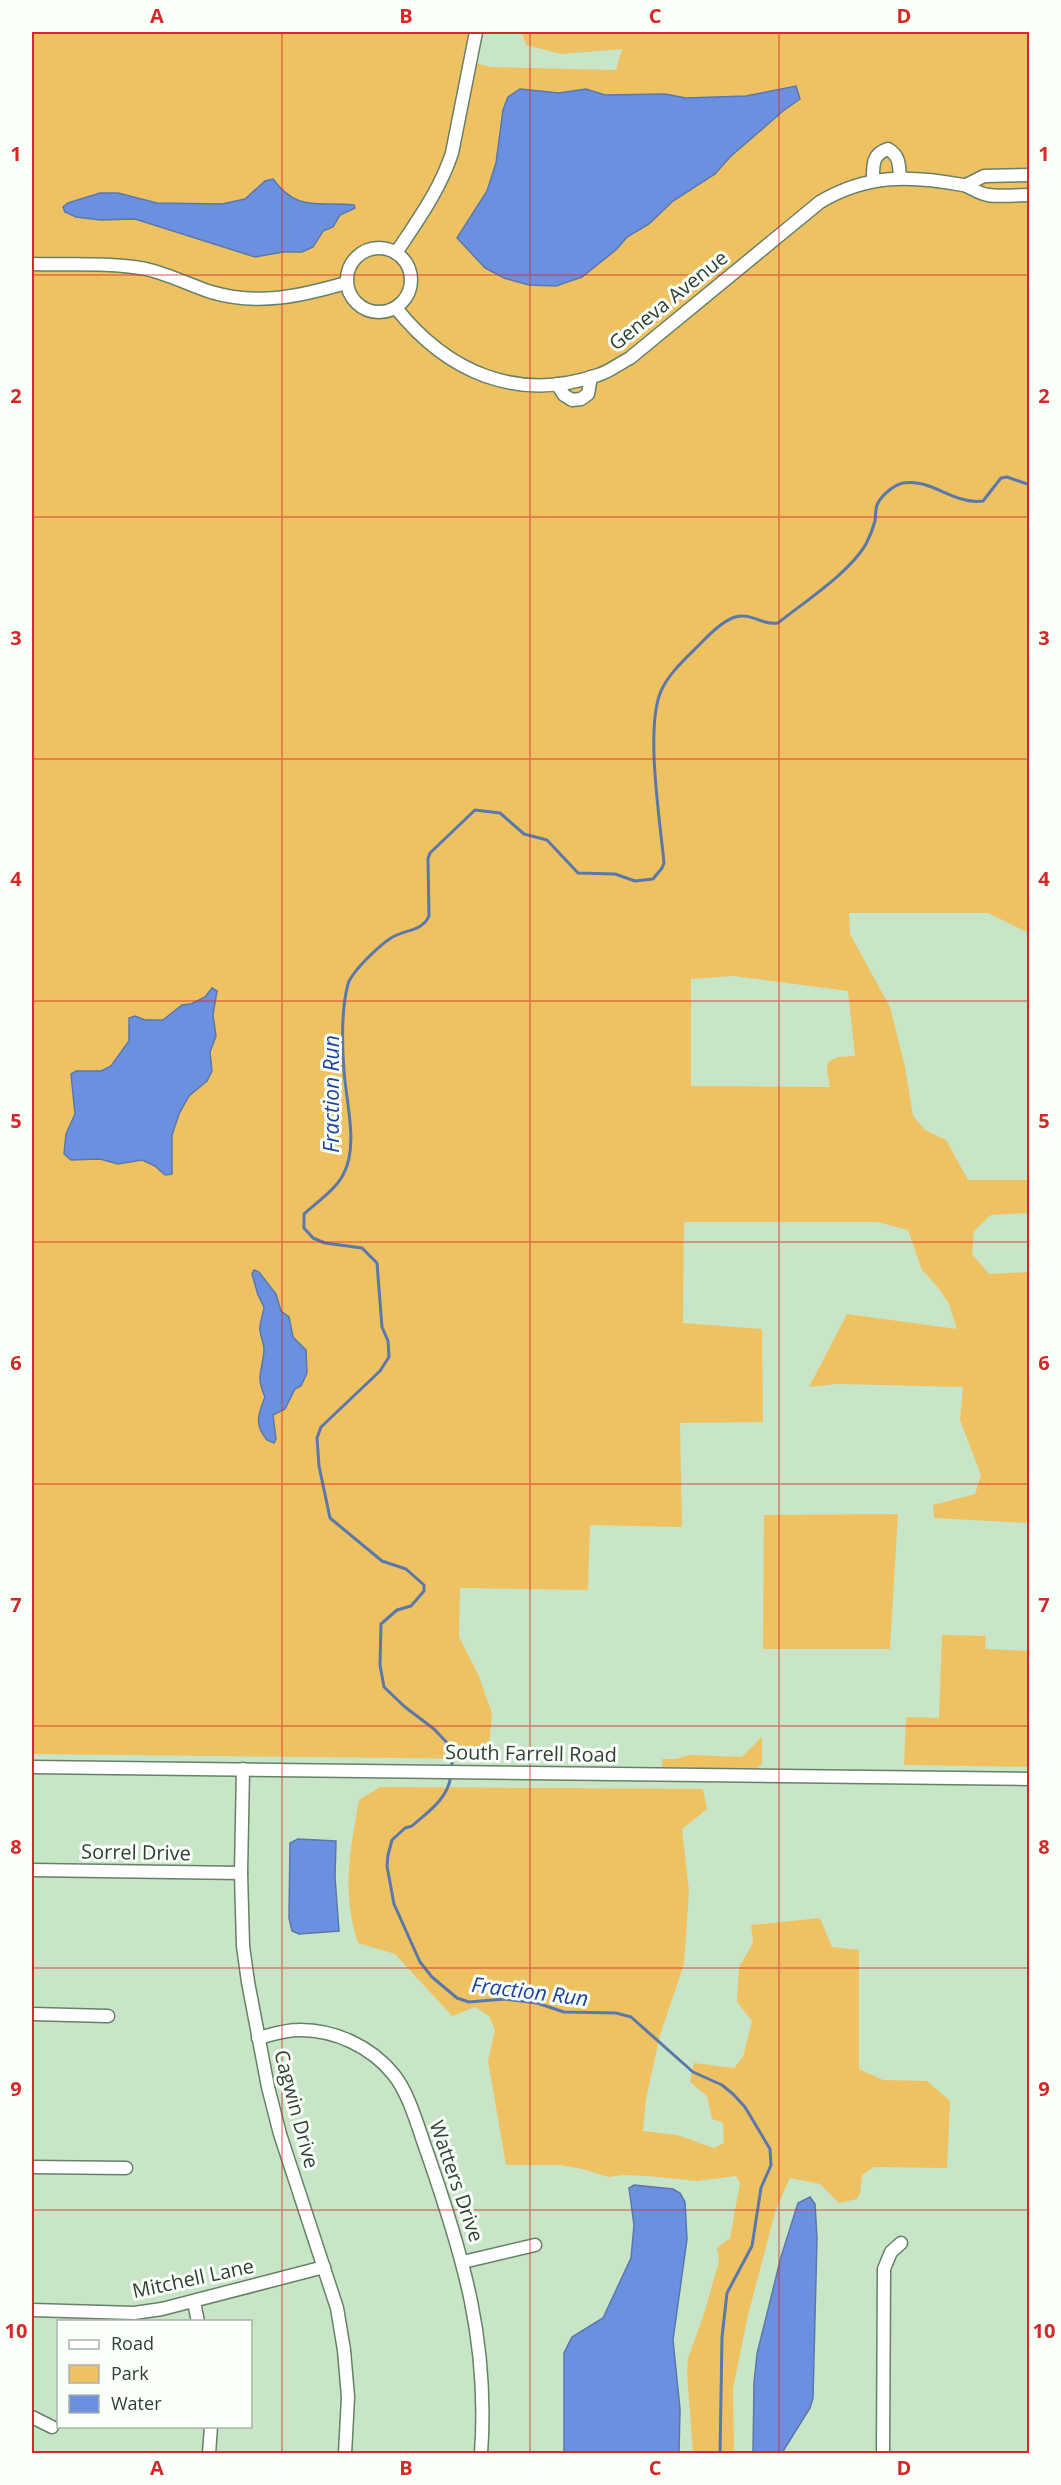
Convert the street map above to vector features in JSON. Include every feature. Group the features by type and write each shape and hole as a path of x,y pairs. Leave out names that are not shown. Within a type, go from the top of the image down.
{"street":[{"path":"396,253 438,190 446,171 452,153 476,32"},
{"path":"873,180 873,160 879,152 888,149 896,153 899,160 900,178"},
{"name":"Geneva Avenue","path":"966,185 984,176 1029,176"},
{"name":"Geneva Avenue","path":"396,308 415,332 437,351 464,368 491,379 525,385 556,384 600,375 630,358 820,202 842,189 873,180 920,178 966,185 986,195 1029,195"},
{"path":"376,248 396,253 409,269 411,279 404,300 396,308 386,312 375,313 364,310 349,294 346,283 351,263 358,256 376,248"},
{"path":"32,264 122,266 149,270 211,292 241,299 271,300 305,295 346,283"},
{"path":"556,384 564,395 572,400 581,399 588,394 591,377"},
{"name":"South Farrell Road","path":"32,1767 1029,1779"},
{"name":"Cagwin Drive","path":"243,1769 241,1873 243,1946 258,2038 280,2134 337,2308 348,2397 345,2454"},
{"name":"Sorrel Drive","path":"32,1870 241,1873"},
{"path":"32,2014 108,2016"},
{"name":"Watters Drive","path":"258,2038 298,2030 338,2035 367,2051 395,2075 411,2108 463,2262 476,2316 483,2419 481,2454"},
{"path":"32,2167 126,2168"},
{"path":"883,2454 884,2269 891,2252 902,2243"},
{"path":"463,2262 535,2245"},
{"name":"Mitchell Lane","path":"32,2310 134,2313 194,2302 324,2267"},
{"path":"194,2302 198,2320"},
{"path":"32,2417 52,2427"},
{"path":"209,2454 211,2428"}],"green space":[{"path":"32,32 468,32 463,60 491,67 616,70 622,49 561,54 526,45 522,32 1029,32 1029,933 988,913 849,913 850,934 890,1007 905,1067 913,1116 925,1130 946,1140 968,1180 1029,1180 1029,1213 991,1215 974,1231 972,1254 989,1274 1029,1272 1029,1523 934,1518 933,1505 975,1494 981,1475 960,1420 963,1387 837,1384 809,1387 847,1314 957,1329 949,1304 922,1270 908,1230 878,1222 684,1222 683,1323 762,1329 763,1422 680,1423 682,1527 590,1525 588,1590 460,1588 459,1637 478,1674 492,1713 488,1759 32,1754","holes":["734,976 848,991 855,1056 838,1057 828,1062 830,1087 691,1086 691,979"]},
{"path":"898,1514 890,1649 763,1649 764,1515"},
{"path":"942,1635 986,1636 985,1649 1029,1651 1029,1767 904,1765 906,1717 939,1718"},
{"path":"762,1737 762,1764 753,1771 662,1769 662,1759 675,1759 690,1755 742,1757"},
{"path":"380,1787 703,1789 707,1809 682,1829 689,1891 684,1964 660,2035 646,2099 643,2131 677,2135 714,2148 724,2143 723,2123 712,2119 707,2096 690,2082 694,2063 734,2068 743,2057 752,2021 737,2002 739,1967 753,1943 751,1925 820,1918 832,1947 859,1950 859,2069 883,2080 927,2081 950,2101 947,2168 874,2167 862,2175 860,2194 857,2199 839,2203 820,2184 790,2178 776,2209 748,2315 733,2389 734,2453 693,2453 687,2373 688,2358 703,2317 719,2261 717,2248 730,2238 740,2183 736,2176 697,2181 647,2176 609,2177 560,2165 506,2165 488,2061 495,2030 489,2016 475,2007 452,2016 395,1954 358,1943 348,1888 353,1837 359,1800"}],"water":[{"path":"796,86 800,99 730,157 715,174 673,201 649,224 627,237 617,249 582,277 556,286 529,285 504,278 485,268 457,238 487,191 496,163 503,110 508,97 520,89 559,93 586,89 605,95 665,94 686,98 746,96"},
{"path":"273,179 282,190 300,201 354,205 355,208 340,215 333,227 323,231 313,247 302,252 283,252 255,257 135,219 100,220 76,217 65,212 63,207 68,203 100,193 118,193 157,203 222,204 245,199 265,181"},
{"path":"212,988 217,991 213,1015 216,1036 210,1052 212,1071 207,1081 189,1096 179,1114 172,1135 172,1174 165,1175 155,1166 142,1160 118,1164 100,1159 71,1160 64,1154 66,1134 75,1114 71,1074 76,1071 101,1071 111,1066 129,1041 129,1018 135,1016 145,1020 163,1020 182,1005 191,1004 205,997"},
{"path":"254,1270 259,1272 276,1294 281,1311 289,1317 293,1337 306,1350 307,1373 301,1386 295,1389 285,1409 273,1415 276,1439 274,1443 267,1440 263,1434 258,1419 265,1397 260,1383 264,1345 260,1328 264,1307 252,1274"},
{"path":"298,1839 336,1841 335,1877 339,1931 299,1934 292,1931 289,1918 290,1843"},
{"path":"634,2185 673,2189 680,2193 685,2202 687,2239 673,2340 680,2409 679,2453 564,2453 564,2353 572,2337 603,2318 631,2258 634,2225 629,2188"},
{"path":"810,2197 815,2204 817,2238 813,2398 810,2408 782,2453 753,2453 754,2383 757,2354 781,2257 798,2203"}],"waterway":[{"name":"Fraction Run","path":"452,1767 452,1748 434,1729 405,1707 384,1687 380,1665 381,1624 397,1610 411,1606 424,1591 424,1585 406,1569 382,1561 330,1518 319,1466 317,1438 321,1427 380,1371 389,1357 388,1341 382,1327 377,1263 362,1248 325,1243 313,1238 304,1228 304,1214 340,1181 348,1163 351,1138 343,1038 344,1005 348,984 360,966 386,941 418,928 426,921 429,916 428,859 430,853 475,810 500,813 524,834 547,840 578,873 615,874 635,881 653,879 664,863 655,775 656,707 664,684 683,661 716,629 730,619 747,616 767,623 778,623 827,586 860,553 875,521 877,505 885,494 896,486 903,483 923,484 962,499 983,501 1001,478 1007,477 1030,485"},
{"name":"Fraction Run","path":"451,1774 442,1797 425,1815 392,1840 388,1855 387,1866 394,1904 420,1962 432,1977 457,1998 469,2002 505,1999 537,2003 564,2012 616,2013 631,2017 693,2072 722,2085 733,2094 745,2107 770,2149 771,2165 761,2188 752,2246 727,2293 722,2337 720,2454"}]}
